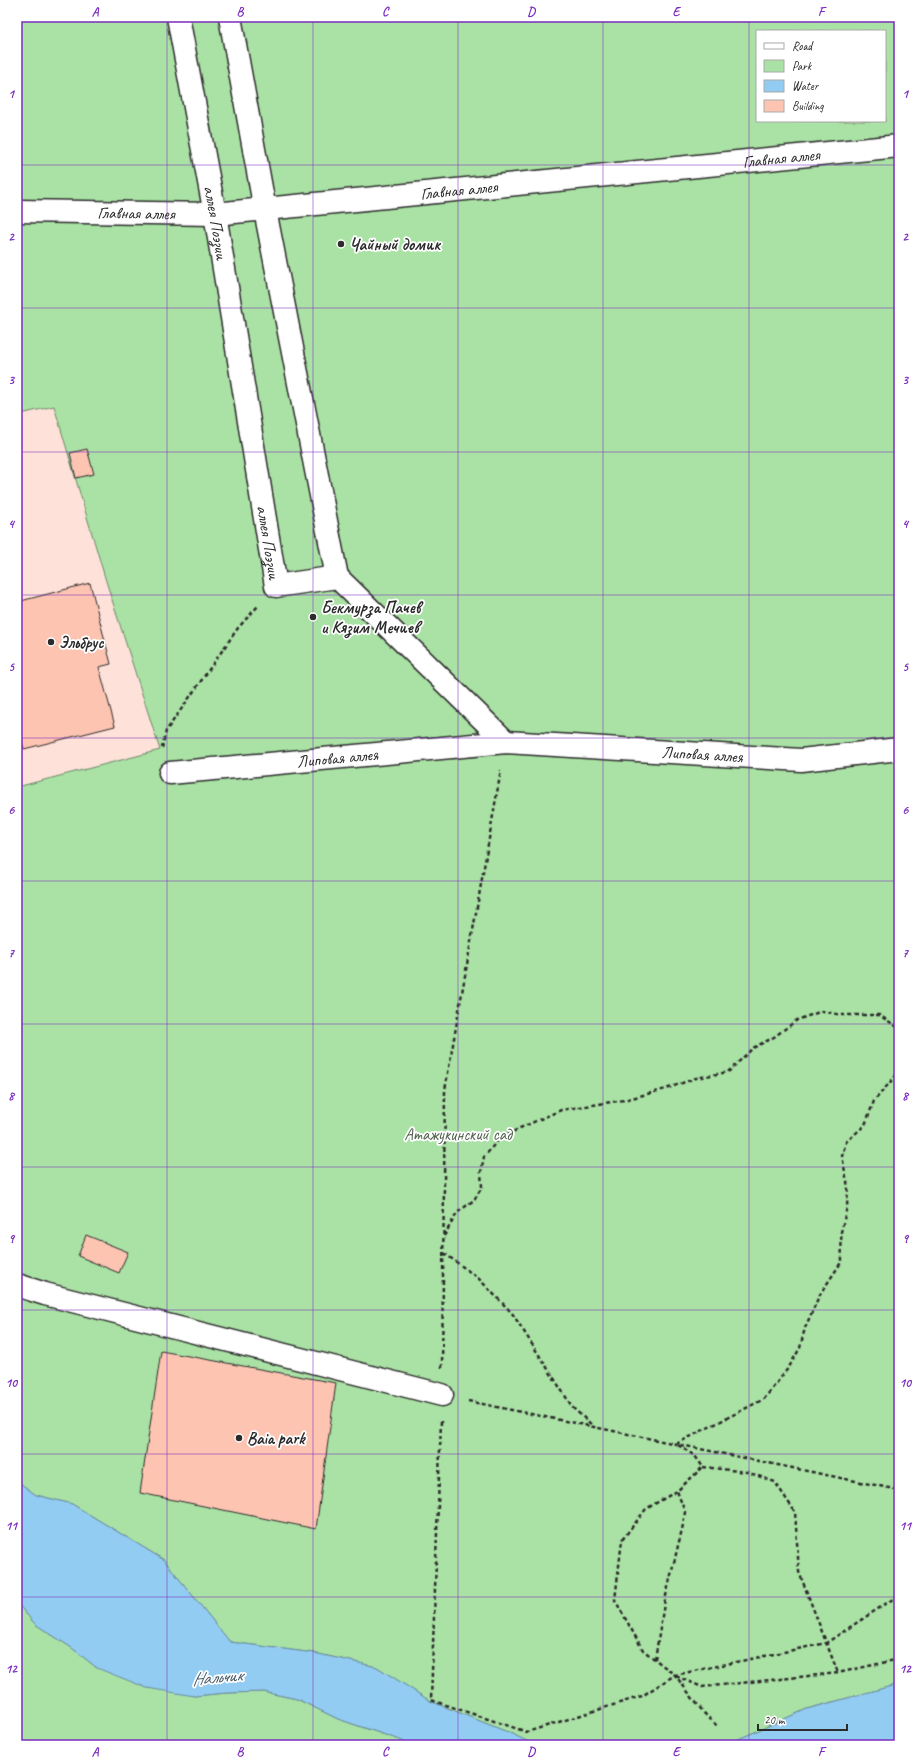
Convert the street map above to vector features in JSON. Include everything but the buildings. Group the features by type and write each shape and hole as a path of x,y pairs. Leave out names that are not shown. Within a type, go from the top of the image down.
{"street":[{"name":"аллея Поэзии","path":"178,17 215,214 276,586 337,577"},
{"path":"230,17 265,210 337,577 506,742"},
{"name":"Главная аллея","path":"17,211 215,214 899,146"},
{"name":"Липовая аллея","path":"170,773 506,742 801,760 899,749"},
{"path":"17,1285 46,1294 442,1395"}],"path":[{"path":"170,773 157,770 166,731 238,628 276,586"},
{"path":"506,742 445,1090 442,1395 432,1700 527,1732 642,1696 674,1675 826,1643 899,1595"},
{"path":"444,1237 457,1213 474,1200 482,1187 481,1172 484,1157 498,1140 520,1128 561,1110 624,1100 666,1089 696,1078 728,1072 753,1048 774,1037 796,1020 822,1011 841,1015 879,1015 899,1028"},
{"path":"676,1444 764,1399 789,1367 800,1348 805,1328 818,1296 842,1261 841,1232 847,1207 848,1187 842,1156 846,1142 865,1125 874,1101 899,1072"},
{"path":"444,1253 478,1278 512,1313 573,1408 593,1426"},
{"path":"442,1395 899,1490"},
{"path":"676,1444 695,1456 703,1467 747,1472 775,1482 795,1512 799,1572 838,1673"},
{"path":"703,1467 677,1491 646,1509 622,1540 615,1600 643,1650 674,1675 702,1687 838,1673 899,1659"},
{"path":"654,1660 664,1604 685,1512 681,1497 677,1491"},
{"path":"674,1675 704,1713 717,1726"}],"shaded area":[{"name":"Эльбрус","path":"54,406 106,581 160,750 17,787 17,415"}],"green space":[{"name":"Атажукинский сад","path":"17,17 899,17 899,1684 807,1709 725,1745 535,1745 510,1733 430,1701 377,1667 314,1653 230,1642 164,1560 72,1504 36,1495 17,1481 17,787 160,750 106,581 54,406 17,415"},
{"path":"17,1603 35,1624 72,1648 97,1668 194,1696 264,1692 297,1699 338,1719 415,1745 17,1745"}],"water":[{"name":"Нальчик","path":"17,1481 36,1495 72,1504 164,1560 230,1642 314,1653 377,1667 430,1701 510,1733 535,1745 415,1745 338,1719 297,1699 264,1692 194,1696 147,1688 97,1668 72,1648 35,1624 17,1603"},
{"path":"899,1684 899,1745 725,1745 807,1709"}],"place":[{"name":"Чайный домик","path":"341,244"},
{"name":"Бекмурза Пачев и Кязим Мечиев","path":"313,617"},
{"name":"Эльбрус","path":"51,642"},
{"name":"Baia park","path":"239,1438"}]}
